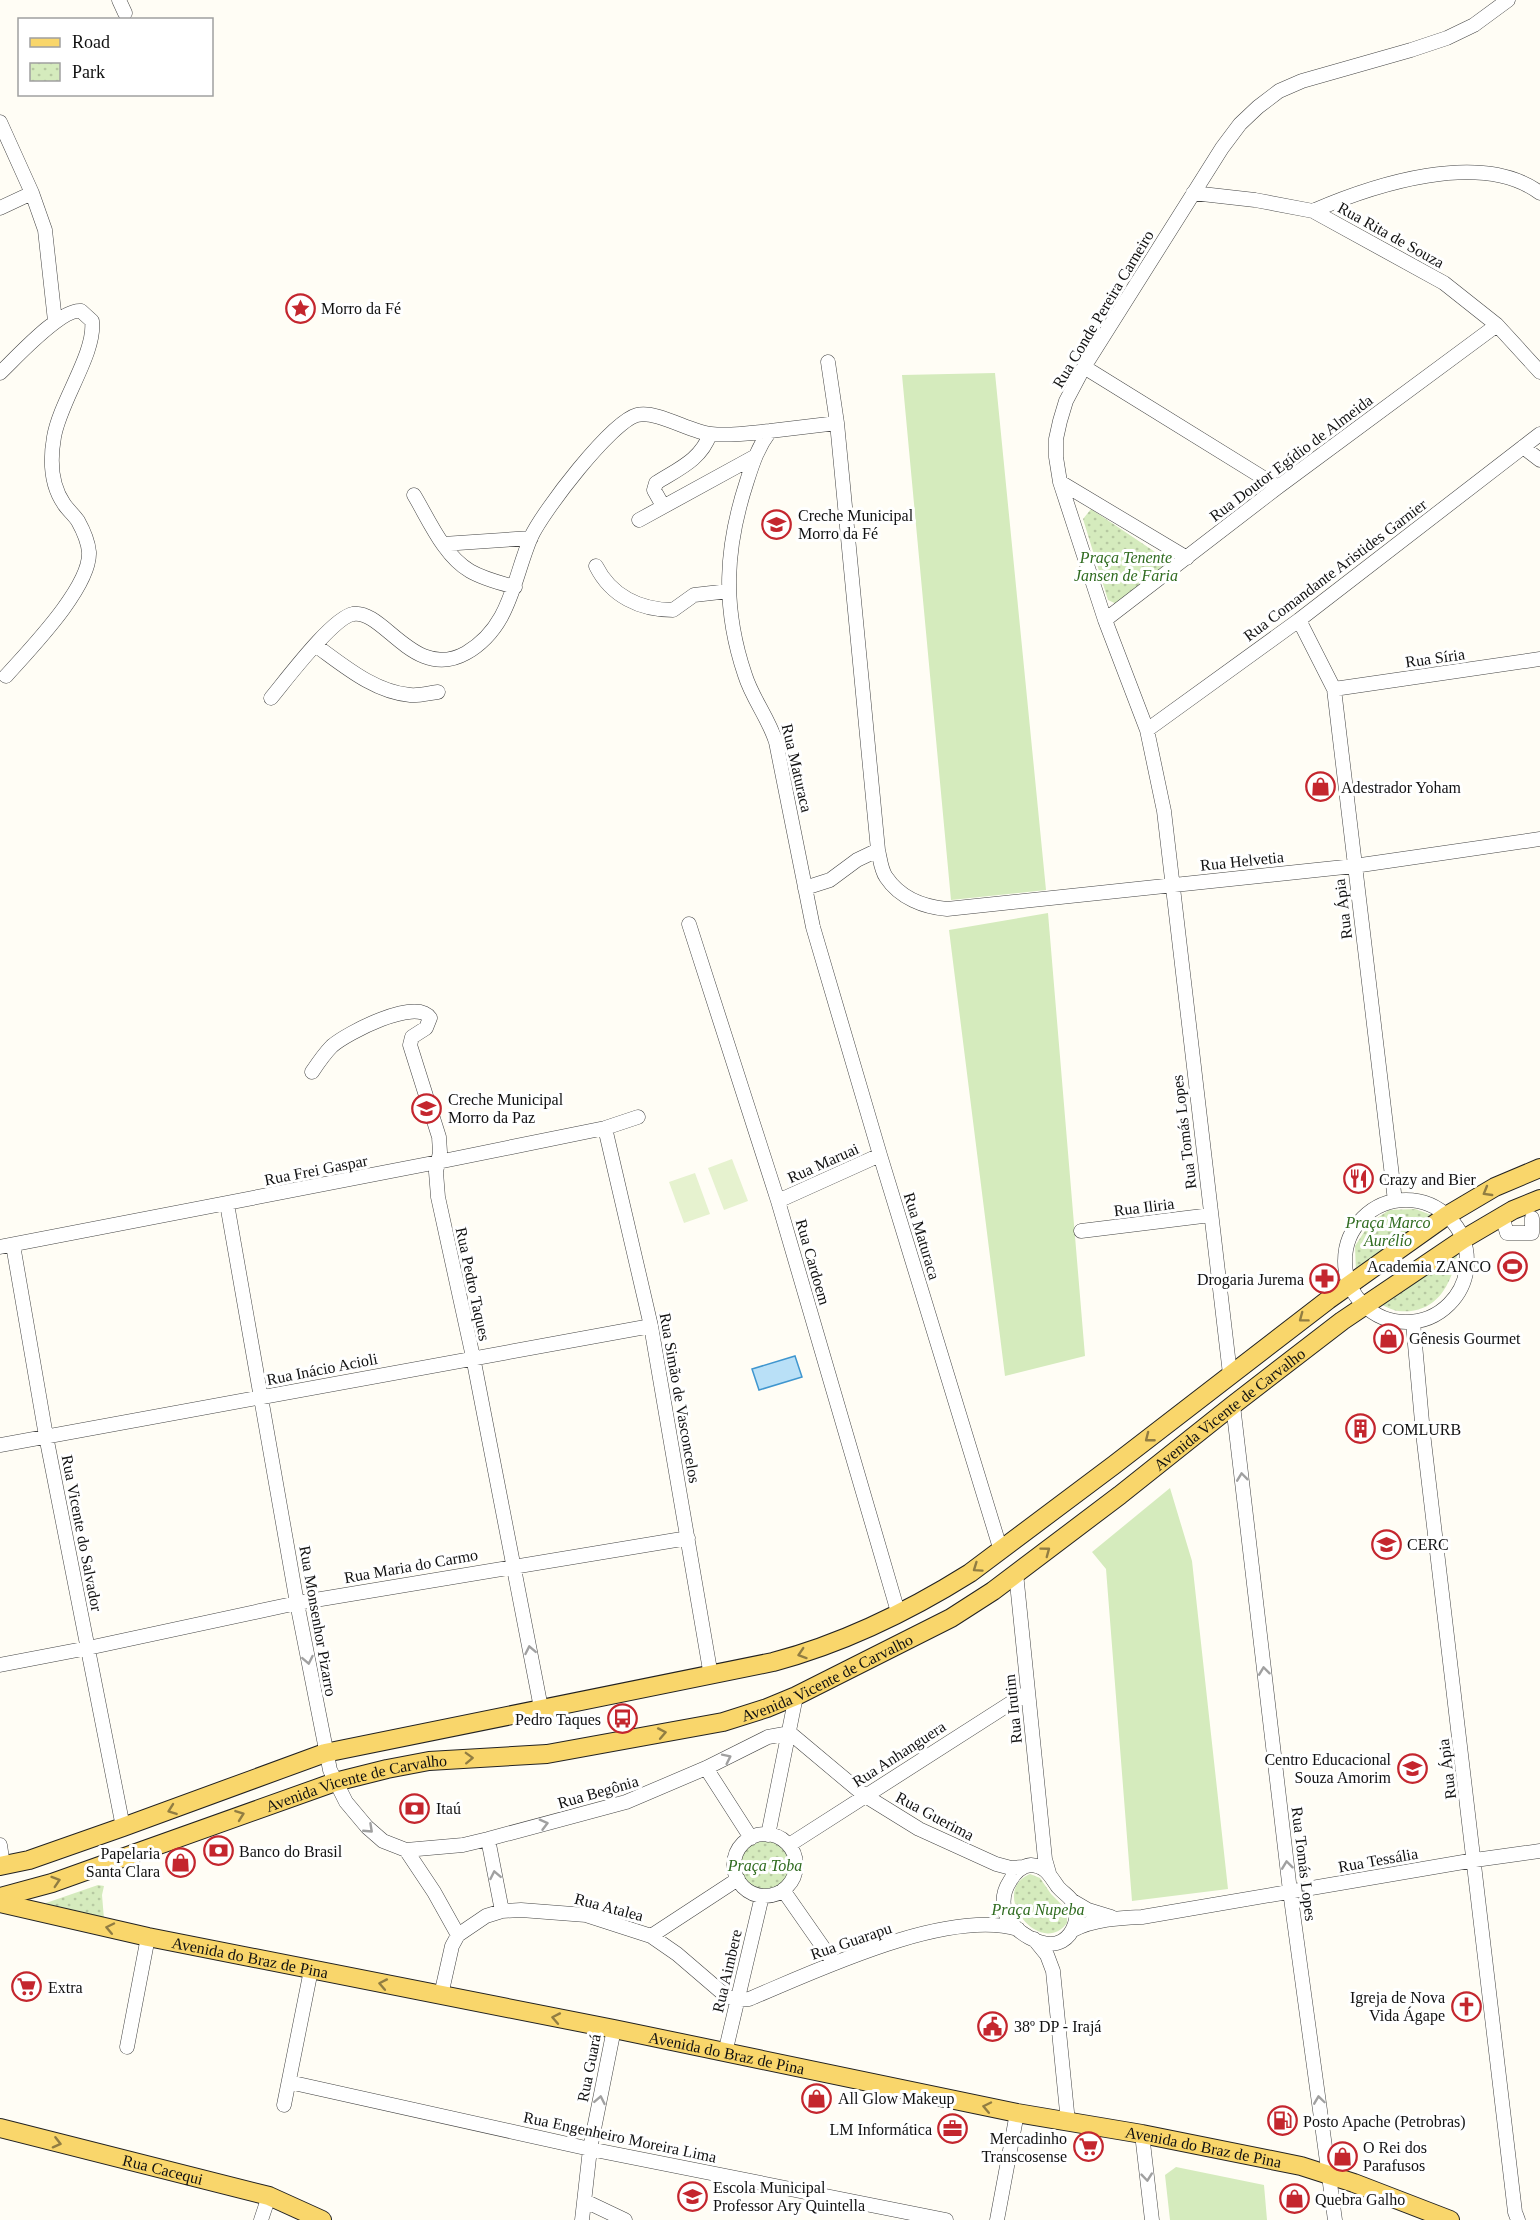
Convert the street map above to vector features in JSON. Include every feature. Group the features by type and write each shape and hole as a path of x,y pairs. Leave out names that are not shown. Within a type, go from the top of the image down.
{"main road":[{"name":"Avenida Vicente de Carvalho","path":"2,1865 29,1860 326,1753 541,1708 711,1676 804,1654 898,1612 952,1584 1001,1551 1230,1374 1446,1216 1514,1177 1540,1168"},
{"name":"Avenida Vicente de Carvalho","path":"0,1897 52,1883 335,1782 429,1761 547,1754 679,1730 745,1716 796,1696 951,1618 1016,1573 1120,1495 1233,1405 1366,1305 1462,1240 1502,1216 1540,1199"},
{"name":"Avenida do Braz de Pina","path":"0,1903 148,1937 614,2029 724,2054 1017,2113 1142,2134 1262,2158 1330,2174 1450,2220"},
{"name":"Rua Cacequi","path":"0,2128 269,2196 322,2220"}],"street":[{"name":"Rua Conde Pereira Carneiro","path":"1172,885 1164,811 1147,730 1105,620 1060,482 1056,457 1059,421 1066,401 1084,367 1193,193 1240,124 1279,91 1302,81 1447,38 1474,25 1508,0"},
{"path":"0,122 32,193 45,230 55,321"},
{"path":"1312,211 1361,192 1434,174 1463,171 1490,172 1512,179 1540,193"},
{"path":"0,208 32,193"},
{"name":"Rua Rita de Souza","path":"1193,193 1255,200 1312,211 1444,283 1497,325 1540,372"},
{"path":"0,373 55,321 75,310 81,311 92,321 92,340 60,410 53,438 52,463 52,482 63,503 77,519 86,538 89,552 88,564 80,583 66,605 6,676"},
{"name":"Rua Doutor Egídio de Almeida","path":"1105,620 1278,487 1497,325"},
{"path":"805,888 830,880 857,860 878,850 837,423 828,362"},
{"path":"1084,367 1278,487"},
{"path":"271,698 315,645 340,620 353,614 364,616 380,625 412,651 429,658 449,659 466,653 487,635 504,613 531,538 548,509 597,448 616,427 628,419 646,414 710,434 770,431 837,423"},
{"name":"Rua Maturaca","path":"770,431 754,457 739,504 728,564 729,591 739,654 745,678 770,723 776,742 816,937 1001,1551"},
{"path":"663,506 654,490 656,483 694,460 706,444 710,434"},
{"name":"Rua Comandante Aristides Garnier","path":"1147,730 1299,620 1540,434"},
{"path":"1523,447 1540,460"},
{"path":"639,520 754,457"},
{"path":"1060,482 1187,558"},
{"path":"414,495 443,544 455,558 469,570 515,587"},
{"path":"443,544 531,538"},
{"path":"596,566 601,577 614,591 642,606 673,610 694,595 729,591"},
{"name":"Rua Ápia","path":"1299,620 1334,689 1395,1201"},
{"path":"315,645 374,684 394,692 420,695 438,692"},
{"name":"Rua Síria","path":"1334,689 1540,659"},
{"name":"Rua Helvetia","path":"878,850 885,876 896,888 911,899 930,907 947,909 1354,866 1540,839"},
{"name":"Rua Tomás Lopes","path":"1172,885 1230,1374"},
{"name":"Rua Cardoem","path":"689,924 778,1201 898,1612"},
{"name":"Rua Pedro Taques","path":"312,1072 333,1046 355,1032 408,1011 427,1013 430,1018 429,1025 412,1036 410,1045 439,1137 440,1152 436,1172 438,1197 515,1565 541,1708"},
{"name":"Rua Frei Gaspar","path":"7,1246 605,1128 638,1117"},
{"name":"Rua Simão de Vasconcelos","path":"605,1128 651,1326 711,1676"},
{"name":"Rua Maruai","path":"778,1201 880,1155"},
{"path":"1413,1200 1431,1206 1446,1216 1462,1240 1467,1255 1467,1271 1463,1287 1455,1300 1443,1311 1429,1319 1413,1322 1396,1321 1380,1315 1357,1296 1346,1269 1349,1239 1356,1225 1374,1209 1395,1201 1413,1200"},
{"name":"Rua Monsenhor Pizarro","path":"227,1204 297,1603 326,1753 335,1782 346,1802 382,1841 406,1850"},
{"name":"Rua Iliria","path":"1082,1231 1211,1215"},
{"path":"1502,1216 1507,1233 1532,1233 1532,1218"},
{"name":"Rua Vicente do Salvador","path":"7,1246 123,1827"},
{"name":"Rua Ápia","path":"1413,1322 1423,1433 1516,2217"},
{"name":"Rua Inácio Acioli","path":"0,1445 651,1326"},
{"name":"Rua Tomás Lopes","path":"1233,1405 1290,1891 1335,2220"},
{"name":"Rua Maria do Carmo","path":"0,1665 297,1603 688,1538"},
{"name":"Rua Irutim","path":"1016,1573 1044,1859 1049,1873"},
{"name":"Rua Anhanguera","path":"789,1845 1028,1692"},
{"path":"768,1835 796,1696"},
{"name":"Rua Guerima","path":"790,1733 864,1795 919,1829 982,1859 1007,1867 1026,1866"},
{"name":"Rua Begônia","path":"406,1850 463,1845 626,1802 706,1768 768,1737 790,1733"},
{"path":"706,1768 751,1838"},
{"path":"768,1835 779,1838 789,1845 794,1854 796,1869 793,1878 783,1890 773,1895 762,1896 745,1888 738,1879 735,1865 740,1847 751,1838 768,1835"},
{"path":"488,1839 502,1911"},
{"path":"979,1924 995,1914 1014,1874 1038,1857 1043,1842"},
{"path":"0,1845 2,1865"},
{"path":"406,1850 434,1892 458,1935 452,1946 441,1995"},
{"name":"Rua Tessália","path":"1068,1935 1090,1923 1116,1918 1142,1917 1540,1851"},
{"name":"Rua Guerima","path":"982,1859 998,1872 1005,1895"},
{"path":"1026,1866 1040,1866 1049,1873 1076,1908 1076,1914 1053,1971"},
{"path":"651,1936 738,1879"},
{"path":"783,1890 834,1963"},
{"path":"1005,1895 1008,1919 1018,1929 1048,1944 1068,1935"},
{"name":"Rua Aimbere","path":"724,2054 762,1896"},
{"name":"Rua Tessália","path":"1071,1899 1092,1912 1116,1918"},
{"name":"Rua Atalea","path":"458,1935 486,1916 502,1911 553,1911 586,1915 651,1936 677,1954 726,1996 737,2000"},
{"name":"Rua Guarapu","path":"737,2000 749,1999 834,1963 917,1936 979,1924 996,1924 1018,1929"},
{"path":"127,2047 148,1937"},
{"path":"1034,1939 1047,1955 1053,1971 1068,2122"},
{"path":"285,2105 311,1970"},
{"name":"Rua Guará","path":"582,2220 590,2149 614,2029"},
{"name":"Rua Engenheiro Moreira Lima","path":"289,2082 590,2149 946,2220"},
{"path":"997,2220 1017,2113"},
{"path":"1142,2134 1152,2220"},
{"path":"261,2220 269,2196"},
{"path":"585,2201 625,2220"}],"green space":[{"path":"995,373 1046,890 951,900 902,375"},
{"name":"Praça Tenente Jansen de Faria","path":"1091,509 1173,564 1121,606 1108,600 1083,519"},
{"path":"1048,913 1085,1356 1005,1376 949,930"},
{"path":"732,1159 748,1201 724,1210 708,1168"},
{"path":"695,1173 710,1214 684,1223 669,1182"},
{"name":"Praça Marco Aurélio","path":"1415,1209 1437,1217 1356,1272 1355,1246 1370,1223 1389,1210"},
{"path":"1458,1251 1447,1286 1433,1302 1412,1311 1398,1311 1376,1302"},
{"path":"1170,1488 1192,1561 1228,1889 1132,1901 1106,1569 1092,1552"},
{"name":"Praça Toba","path":"765,1841 782,1848 789,1865 782,1882 765,1889 748,1882 741,1865 748,1848"},
{"name":"Praça Nupeba","path":"1030,1874 1040,1878 1051,1894 1067,1910 1067,1923 1056,1932 1044,1933 1033,1928 1023,1919 1016,1907 1014,1894 1018,1883"},
{"path":"98,1885 104,1886 102,1895 104,1919 45,1910 46,1903"},
{"path":"1176,2167 1264,2185 1267,2220 1170,2220 1165,2175"}],"water":[{"path":"795,1356 802,1377 759,1390 752,1369"}],"place":[{"name":"Morro da Fé","path":"300,308"},
{"name":"Creche Municipal Morro da Fé","path":"777,524"},
{"name":"Adestrador Yoham","path":"1320,787"},
{"name":"Creche Municipal Morro da Paz","path":"427,1108"},
{"name":"Crazy and Bier","path":"1358,1179"},
{"name":"Academia ZANCO","path":"1512,1266"},
{"name":"Drogaria Jurema","path":"1325,1279"},
{"name":"Gênesis Gourmet","path":"1388,1338"},
{"name":"COMLURB","path":"1361,1429"},
{"name":"CERC","path":"1386,1544"},
{"name":"Pedro Taques","path":"622,1719"},
{"name":"Centro Educacional Souza Amorim","path":"1412,1768"},
{"name":"Itaú","path":"415,1808"},
{"name":"Banco do Brasil","path":"218,1851"},
{"name":"Papelaria Santa Clara","path":"181,1862"},
{"name":"Extra","path":"27,1987"},
{"name":"Igreja de Nova Vida Ágape","path":"1466,2006"},
{"name":"38º DP - Irajá","path":"993,2026"},
{"name":"All Glow Makeup","path":"817,2098"},
{"name":"Posto Apache (Petrobras)","path":"1282,2121"},
{"name":"LM Informática","path":"953,2129"},
{"name":"Mercadinho Transcosense","path":"1088,2147"},
{"name":"O Rei dos Parafusos","path":"1342,2156"},
{"name":"Escola Municipal Professor Ary Quintella","path":"692,2196"},
{"name":"Quebra Galho","path":"1294,2199"}]}
